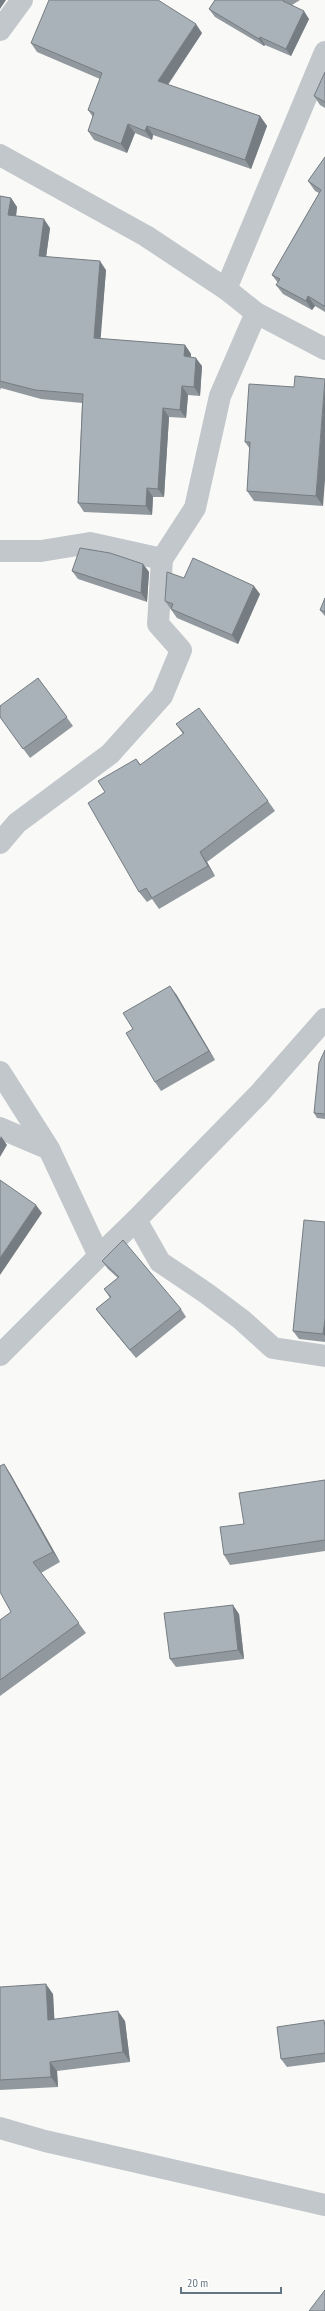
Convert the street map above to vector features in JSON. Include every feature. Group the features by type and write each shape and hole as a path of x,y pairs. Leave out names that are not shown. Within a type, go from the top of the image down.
{"street":[{"path":"0,30 22,0"},
{"path":"226,289 325,52"},
{"path":"0,155 146,236 226,289 256,313 325,349"},
{"path":"0,843 17,823 110,754 162,696 182,650 158,624 162,559 195,508 220,396 256,313"},
{"path":"0,552 41,550 90,543 162,559"},
{"path":"0,1355 136,1220 259,1094 325,1019"},
{"path":"0,1072 49,1149 99,1256"},
{"path":"0,1128 49,1149"},
{"path":"136,1220 160,1262 224,1306 273,1348 325,1356"},
{"path":"0,2128 45,2141 325,2205"}],"building":[{"path":"49,0 158,0 196,24 158,81 260,116 245,160 147,126 145,131 128,124 121,144 88,131 94,113 88,110 102,73 31,43"},
{"path":"215,0 284,0 283,1 304,11 286,49 260,37 259,39 209,9"},
{"path":"325,72 325,102 314,96"},
{"path":"325,157 324,306 308,296 306,301 276,285 280,279 272,275 321,190 308,181"},
{"path":"0,196 11,198 8,215 44,219 39,256 100,261 94,338 185,345 184,356 196,358 194,387 182,386 180,410 163,408 158,489 147,488 146,506 78,503 83,394 35,390 0,381"},
{"path":"295,376 325,379 316,496 247,491 250,442 245,442 249,384 294,387"},
{"path":"80,548 110,553 143,564 141,593 72,571"},
{"path":"193,558 254,586 232,635 171,609 173,604 165,601 167,572 184,578"},
{"path":"325,598 325,612 320,610"},
{"path":"38,678 67,717 23,749 0,717 0,706"},
{"path":"199,708 268,801 200,852 208,866 152,898 146,888 139,892 88,803 105,792 98,781 136,759 140,765 184,733 176,724"},
{"path":"170,986 209,1051 155,1082 126,1033 133,1029 123,1013"},
{"path":"325,1050 325,1114 314,1113 319,1063"},
{"path":"0,1180 36,1205 0,1258"},
{"path":"304,1220 325,1222 325,1319 323,1334 293,1331"},
{"path":"123,1240 181,1309 130,1350 96,1309 111,1297 104,1289 119,1277 102,1261"},
{"path":"4,1464 53,1552 33,1562 79,1623 0,1680 0,1620 11,1612 0,1592 0,1466"},
{"path":"325,1480 325,1540 224,1555 220,1527 244,1524 239,1493"},
{"path":"233,1605 238,1650 170,1659 164,1613"},
{"path":"46,1984 48,2020 118,2011 123,2052 50,2062 51,2077 0,2080 0,1987"},
{"path":"324,2020 325,2053 281,2059 277,2027"},
{"path":"325,2290 325,2311 309,2311"}]}
